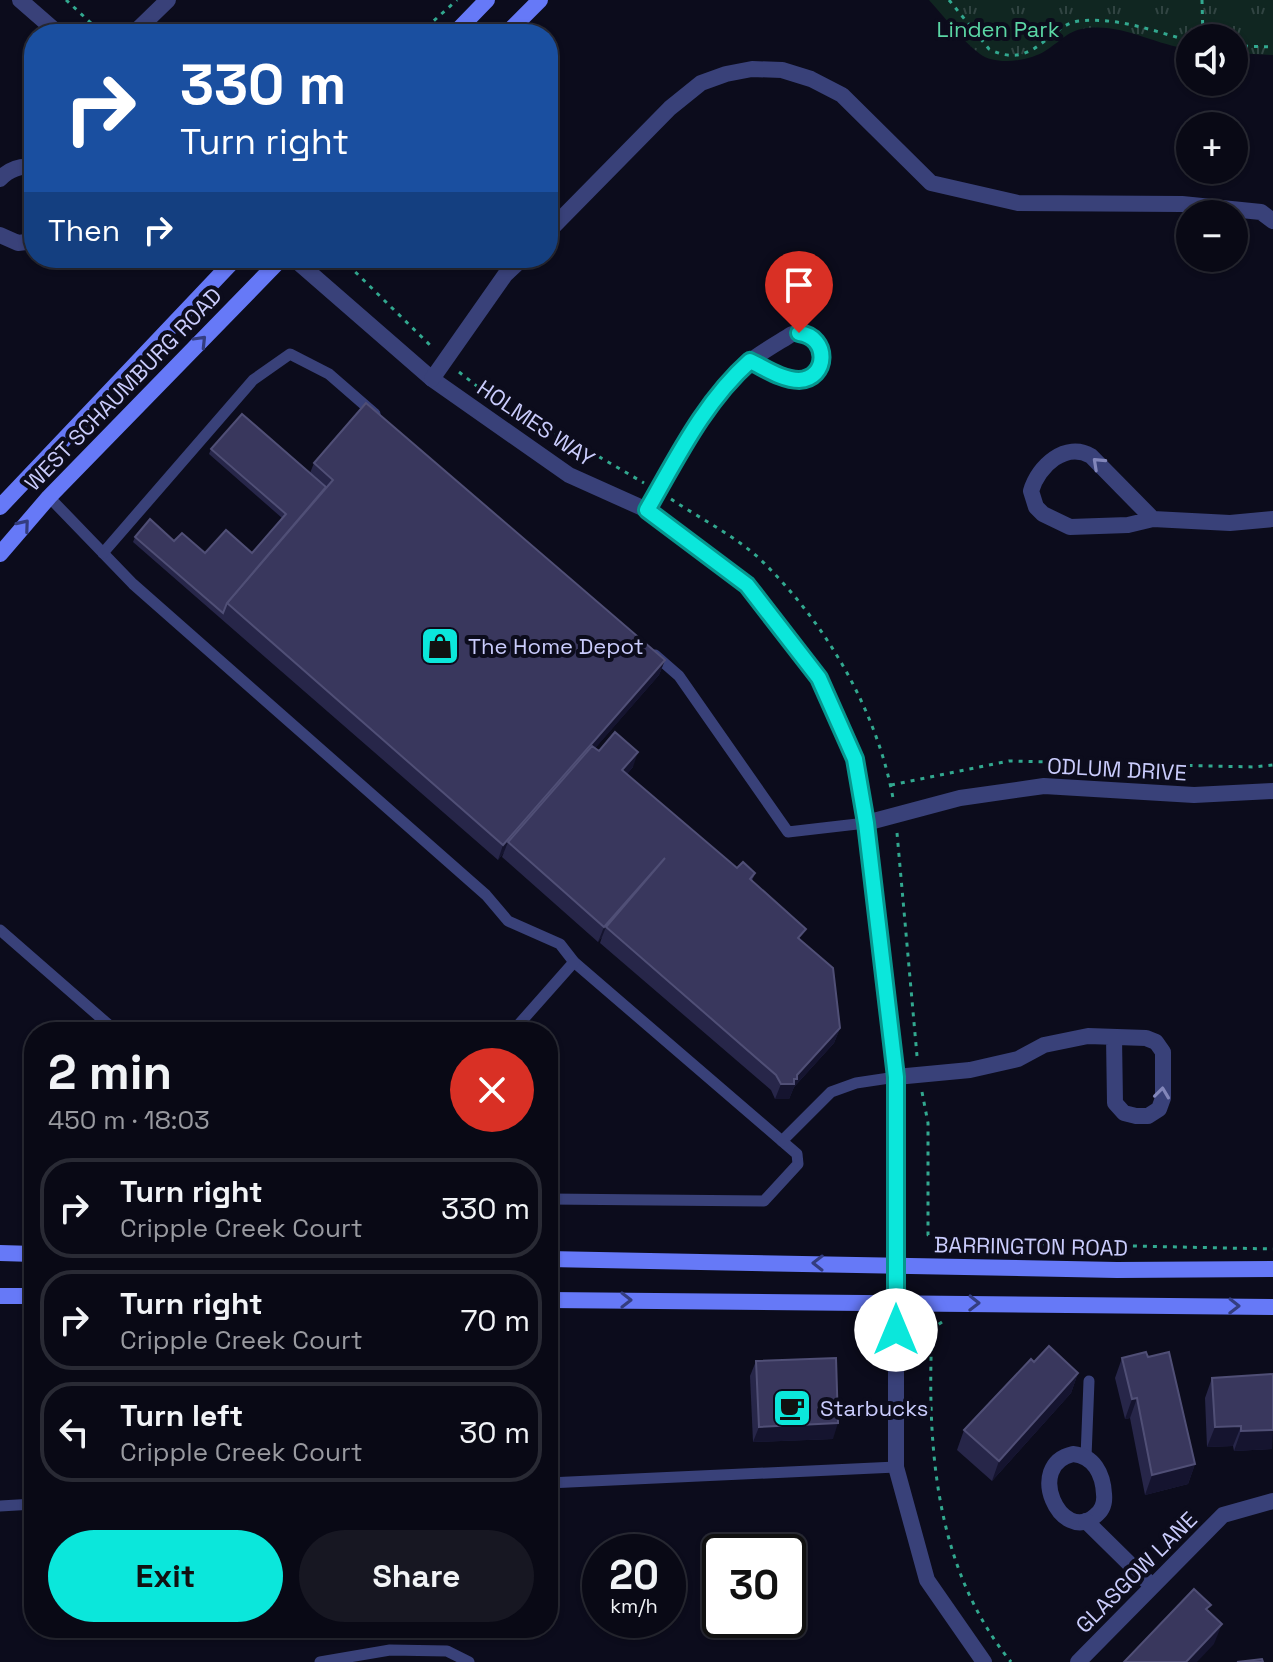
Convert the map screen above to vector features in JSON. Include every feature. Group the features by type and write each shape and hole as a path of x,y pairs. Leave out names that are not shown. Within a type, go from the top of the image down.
{"main road":[{"path":"464,24 487,0"},
{"path":"516,24 540,0"},
{"name":"WEST SCHAUMBURG ROAD","path":"0,507 227,268"},
{"name":"WEST SCHAUMBURG ROAD","path":"0,554 49,497 272,268"},
{"path":"0,1253 24,1254"},
{"name":"BARRINGTON ROAD","path":"558,1259 1117,1270 1273,1269"},
{"path":"0,1296 24,1296"},
{"path":"558,1300 1273,1307"}],"street":[{"path":"20,0 48,24"},
{"path":"143,24 168,0"},
{"path":"558,222 670,108 701,83 752,69 782,70 811,79 842,95 931,183 1018,203 1182,204 1261,212 1273,221"},
{"path":"0,179 7,172 24,167"},
{"path":"0,235 18,243 24,242"},
{"name":"HOLMES WAY","path":"304,268 432,379 569,475 647,510 747,585 819,678 855,759 866,823 896,1077 896,1467 927,1580 984,1662"},
{"path":"432,379 512,268"},
{"path":"647,510 701,416 735,374 750,361"},
{"path":"1153,519 1091,456 1077,450 1061,453 1039,475 1031,491 1036,507 1043,514 1070,527 1128,525 1153,519 1230,523 1273,519"},
{"name":"ODLUM DRIVE","path":"866,823 960,798 1044,786 1194,795 1273,791"},
{"path":"896,1077 970,1070 1018,1059 1044,1045 1068,1039 1088,1036 1146,1038 1161,1046 1163,1098 1159,1109 1148,1116 1130,1115 1115,1103 1114,1037"},
{"path":"1073,1454 1086,1457 1095,1464 1104,1498 1098,1514 1086,1521 1075,1522 1060,1515 1049,1482 1052,1466 1058,1460 1073,1454"},
{"name":"GLASGOW LANE","path":"1078,1662 1223,1515 1273,1501"},
{"path":"1086,1521 1151,1585"}],"lane":[{"path":"103,553 253,380 290,354 329,374 388,426"},
{"path":"49,497 143,593 486,895 508,921 560,944 574,962 797,1154 798,1164 764,1201 558,1199"},
{"path":"645,647 679,676 788,832 866,823"},
{"path":"0,930 106,1022"},
{"path":"521,1022 574,962"},
{"path":"782,1141 831,1092 856,1083 896,1077"},
{"path":"1086,1457 1089,1381"},
{"path":"558,1483 896,1467"},
{"path":"0,1506 24,1505"},
{"path":"320,1662 390,1650 447,1651 469,1662"}],"path":[{"path":"66,0 92,24"},
{"path":"430,24 457,0"},
{"path":"949,0 989,49 997,53 1023,53 1037,48 1073,22 1093,20 1111,19 1176,37"},
{"path":"1202,0 1203,24"},
{"path":"1248,46 1273,47"},
{"path":"351,268 445,361 505,408 658,491 765,564 815,623 863,702 890,785 896,815 919,1074 928,1123 928,1235 944,1242 1273,1249"},
{"path":"890,785 1009,761 1273,765"},
{"path":"942,1322 932,1329 929,1400 932,1453 950,1548 978,1614 1011,1662"}],"green space":[{"name":"Linden Park","path":"929,0 1273,0 1273,55 1248,54 1248,24 1176,24 1176,46 1114,29 1088,28 1065,36 1045,51 1012,61 987,58 960,35"}],"building":[{"name":"The Home Depot","path":"366,403 665,660 503,845 227,603 333,480 314,463"},
{"path":"242,414 326,487 227,603 223,613 135,537 150,519 174,541 182,533 205,553 226,530 252,553 286,514 211,449"},
{"path":"615,732 638,752 622,770 737,868 743,862 755,873 750,879 806,929 798,938 833,968 840,1028 797,1075 794,1084 781,1084 776,1075 606,927 665,858 604,927 508,842 592,746 599,751"},
{"path":"1049,1346 1078,1373 999,1461 964,1430 1031,1359 1034,1362"},
{"path":"1146,1352 1148,1357 1169,1352 1195,1464 1152,1475 1137,1398 1132,1399 1122,1358"},
{"name":"Starbucks","path":"836,1358 838,1423 759,1427 756,1361"},
{"path":"1273,1374 1273,1430 1241,1431 1241,1426 1215,1427 1212,1378"},
{"path":"1194,1589 1211,1605 1206,1609 1222,1624 1186,1662 1124,1662"}],"place":[{"name":"The Home Depot","path":"440,646"},
{"name":"Starbucks","path":"792,1408"}],"route":[{"path":"799,333 818,342 822,356 817,371 812,376 797,380 750,361 735,374 701,416 647,510 747,585 819,678 855,759 866,823 896,1077 896,1330"}]}
